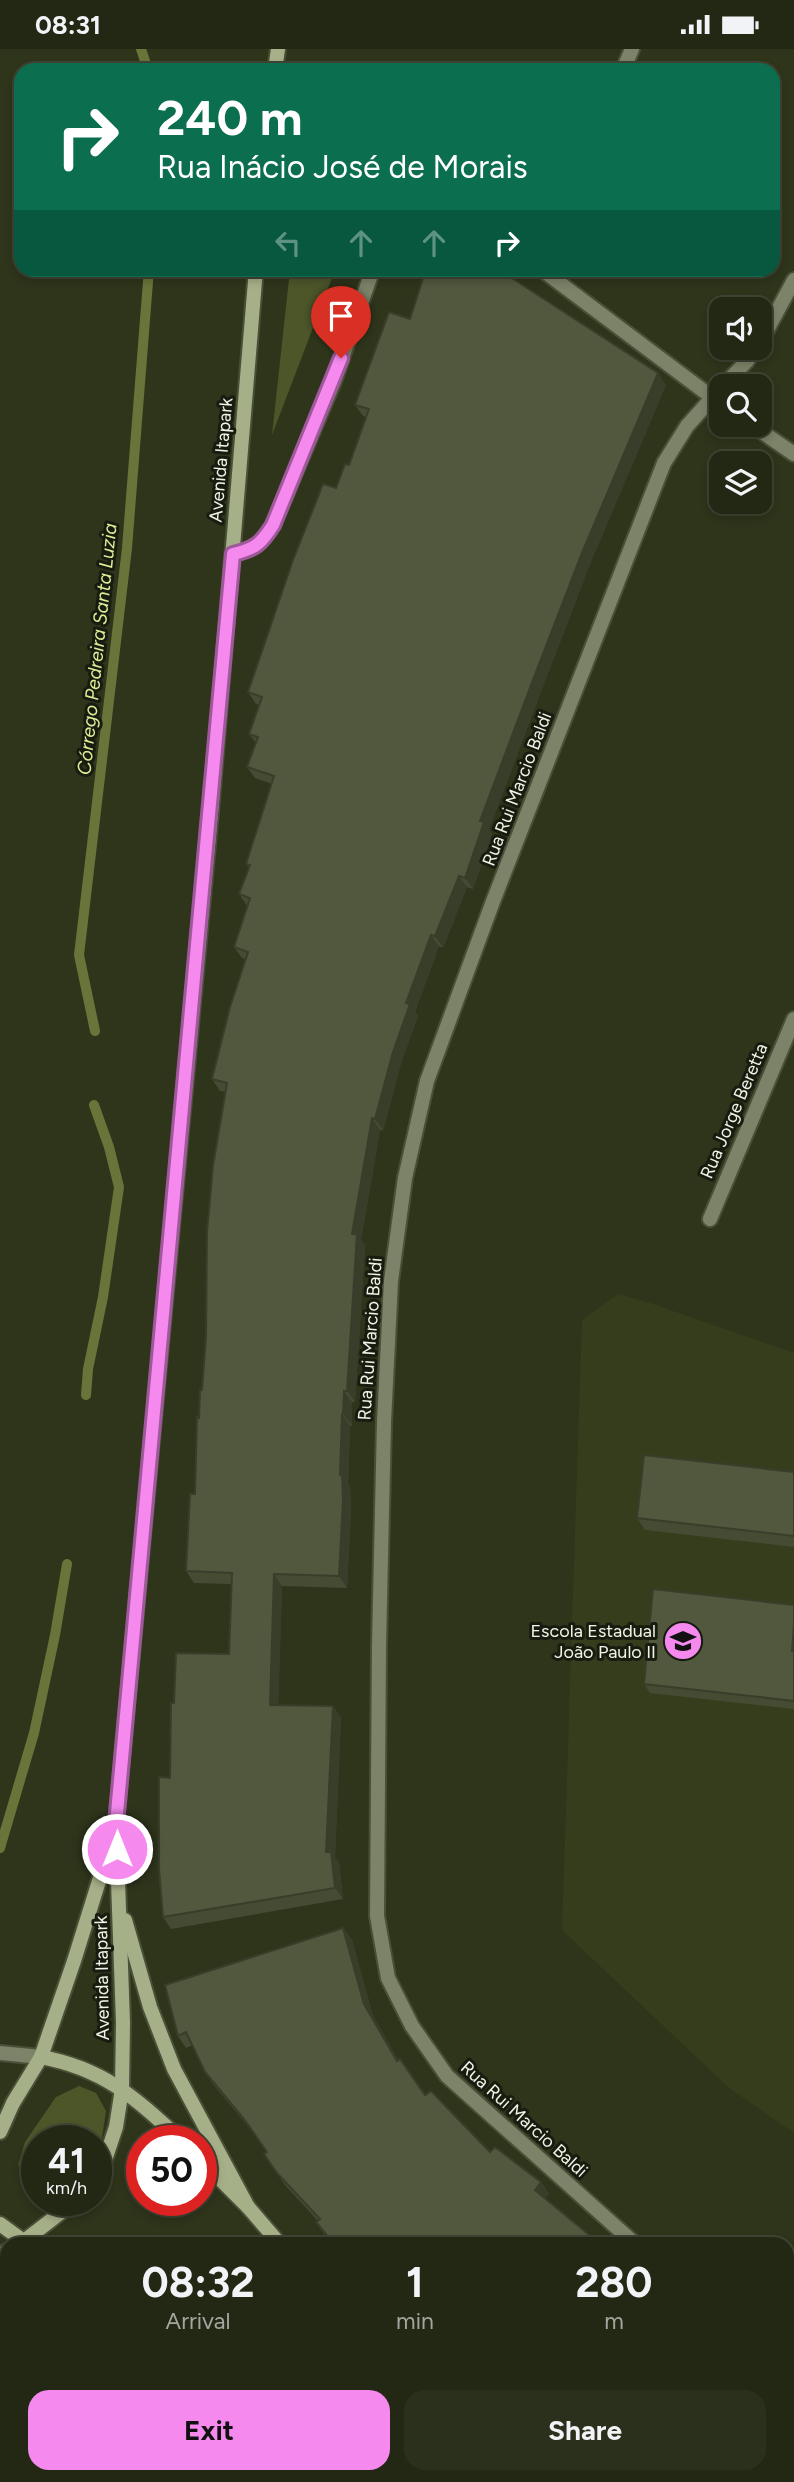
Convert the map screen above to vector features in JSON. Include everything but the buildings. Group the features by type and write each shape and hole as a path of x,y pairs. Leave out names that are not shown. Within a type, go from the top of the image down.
{"main road":[{"name":"Avenida Itapark","path":"112,2139 122,2089 123,2023 116,1824 233,554 255,277"},
{"name":"Avenida Itapark","path":"0,2132 13,2103 41,2057 75,1961 116,1824"},
{"path":"120,1899 150,2007 174,2069 248,2207"},
{"path":"41,2057 96,2073 122,2089 165,2125"},
{"path":"217,2175 274,2237"},
{"path":"31,2237 57,2216"},
{"path":"0,2224 16,2237"}],"street":[{"path":"233,554 251,550 264,540 273,525 334,381 370,277"},
{"path":"552,277 709,387"},
{"path":"772,321 794,280"},
{"name":"Rua Rui Marcio Baldi","path":"736,374 748,360"},
{"name":"Rua Rui Marcio Baldi","path":"627,2237 447,2076 412,2026 388,1978 377,1916 384,1422 391,1281 405,1178 427,1081 492,904 664,463 687,426 709,404"},
{"path":"769,437 794,454"},
{"name":"Rua Jorge Beretta","path":"710,1219 794,1019"},
{"path":"0,2053 41,2057"}],"shaded area":[{"path":"289,277 332,277 272,435"},
{"name":"Escola Estadual João Paulo II","path":"618,1294 794,1353 794,2133 728,2087 562,1930 582,1320"},
{"path":"79,2086 96,2093 106,2111 104,2125 37,2125 56,2097"}],"waterway":[{"name":"Córrego Pedreira Santa Luzia","path":"141,49 146,63"},
{"name":"Córrego Pedreira Santa Luzia","path":"95,1031 79,955 127,548 148,277"},
{"name":"Córrego Pedreira Santa Luzia","path":"86,1395 119,1187 94,1105"},
{"name":"Córrego Pedreira Santa Luzia","path":"0,1848 34,1733 67,1564"}],"place":[{"name":"Escola Estadual João Paulo II","path":"683,1641"}],"route":[{"path":"117,1849 116,1824 233,554 251,550 264,540 273,525 334,381 341,358"}]}
